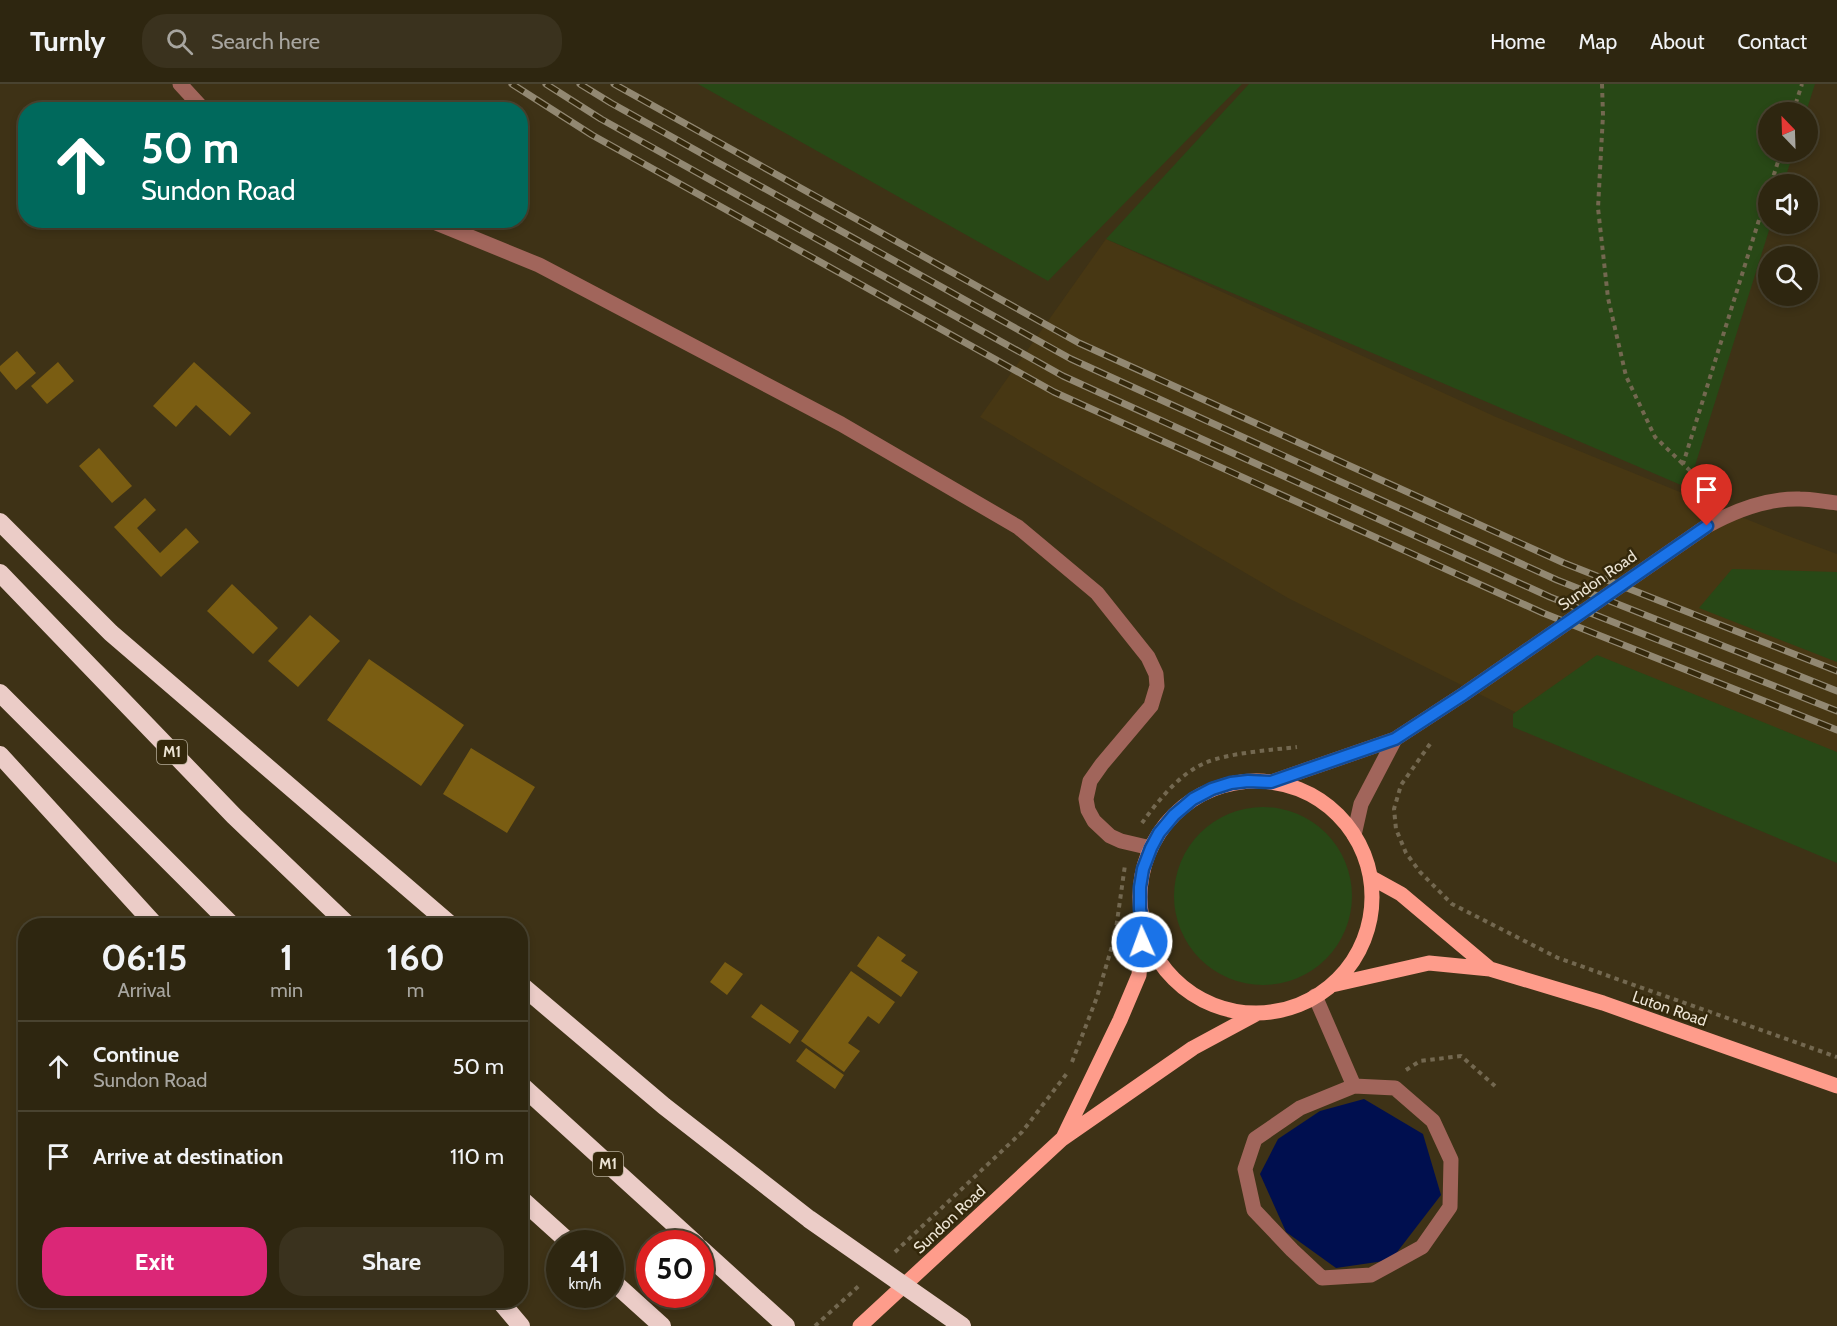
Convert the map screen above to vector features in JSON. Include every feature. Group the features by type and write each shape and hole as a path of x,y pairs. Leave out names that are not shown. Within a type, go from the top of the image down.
{"highway":[{"path":"0,522 111,633 443,918"},
{"name":"M1","path":"0,573 234,816 342,918"},
{"path":"0,693 225,918"},
{"path":"0,755 149,918"},
{"path":"528,991 664,1106 809,1219 962,1326"},
{"name":"M1","path":"528,1091 681,1230"},
{"path":"528,1205 555,1230"},
{"path":"714,1261 786,1326"},
{"path":"624,1292 662,1326"},
{"path":"506,1308 521,1326"}],"main road":[{"path":"1271,782 1286,784 1322,800 1339,815 1362,849 1372,878 1372,905 1368,929 1358,953 1332,985 1297,1005 1273,1012 1258,1013 1232,1010 1196,996 1168,972 1157,957 1143,925 1140,887 1143,869 1159,833 1174,815 1193,799 1212,789 1231,783 1271,782"},
{"name":"Luton Road","path":"1372,878 1401,894 1490,969"},
{"name":"Sundon Road","path":"1062,1139 1120,1020 1138,975 1143,925"},
{"name":"Luton Road","path":"1332,985 1429,963 1490,969 1603,1003 1837,1086"},
{"name":"Sundon Road","path":"860,1326 1062,1139 1194,1048 1258,1013"}],"street":[{"path":"180,84 197,102"},
{"path":"449,228 539,265 841,424 1018,527 1098,593 1148,657 1156,674 1157,686 1151,706 1090,781 1086,800 1088,810 1094,821 1110,837 1151,848"},
{"name":"Sundon Road","path":"1271,782 1395,739 1707,526 1731,513 1762,503 1800,499 1837,503"},
{"name":"Sundon Road","path":"1354,836 1361,804 1395,739"},
{"path":"1316,996 1354,1086"},
{"path":"1354,1086 1395,1088 1433,1121 1451,1160 1450,1207 1422,1247 1371,1275 1322,1278 1254,1210 1245,1170 1255,1139 1300,1108 1354,1086"}],"path":[{"path":"1602,84 1603,115 1598,207 1608,298 1626,376 1655,437 1721,501"},
{"path":"1796,102 1802,84"},
{"path":"1683,464 1758,223"},
{"path":"1440,710 1430,745 1401,785 1394,809 1396,829 1406,854 1420,872 1452,904 1558,958 1837,1057"},
{"path":"894,1253 1008,1147 1068,1071 1097,997 1115,936 1127,843 1155,805 1175,784 1205,763 1237,755 1298,747"},
{"path":"1380,1087 1420,1061 1461,1056 1495,1086"},
{"path":"815,1326 868,1277"}],"shaded area":[{"path":"1106,239 1496,417 1837,554 1837,852 1557,733 1288,598 980,417"},
{"path":"1364,1099 1423,1134 1441,1195 1391,1260 1336,1268 1286,1232 1260,1174 1278,1139 1320,1111"}],"green space":[{"path":"698,84 1242,84 1048,281"},
{"path":"1249,84 1815,84 1809,102 1758,102 1758,162 1791,162 1786,174 1758,174 1758,234 1768,234 1764,246 1758,246 1758,265 1688,488 1106,239"},
{"path":"1732,569 1837,572 1837,662 1699,608"},
{"path":"1597,655 1837,752 1837,863 1513,727 1513,714"},
{"path":"1263,807 1297,814 1326,833 1345,862 1352,896 1345,930 1326,959 1297,978 1263,985 1229,978 1200,959 1181,930 1174,896 1181,862 1200,833 1229,814"}],"building":[{"path":"17,351 36,373 16,390 0,371 0,366"},
{"path":"58,362 74,381 47,404 31,386"},
{"path":"194,362 251,413 230,436 196,405 176,427 153,406"},
{"path":"99,448 132,486 112,503 79,466"},
{"path":"145,498 156,510 137,528 160,553 186,528 199,542 161,577 114,527"},
{"path":"232,584 278,628 253,654 207,611"},
{"path":"310,615 340,641 298,687 268,661"},
{"path":"369,659 464,725 421,786 327,720"},
{"path":"471,748 535,787 507,833 443,794"},
{"path":"878,936 906,955 901,961 918,972 901,997 857,966"},
{"path":"725,962 743,974 727,995 710,982"},
{"path":"851,971 895,1002 879,1024 868,1016 848,1043 860,1051 844,1072 801,1041"},
{"path":"761,1004 799,1031 790,1044 751,1017"},
{"path":"806,1048 844,1075 835,1089 796,1061"}],"railway":[{"path":"512,84 592,135 1054,392 1543,613 1837,730"},
{"path":"546,84 601,119 1063,376 1550,597 1837,711"},
{"path":"580,84 1071,359 1557,580 1837,691"},
{"path":"614,84 1079,343 1564,563 1837,671"}],"route":[{"path":"1142,942 1140,887 1143,869 1159,833 1174,815 1193,799 1212,789 1231,783 1271,782 1395,739 1707,526"}]}
